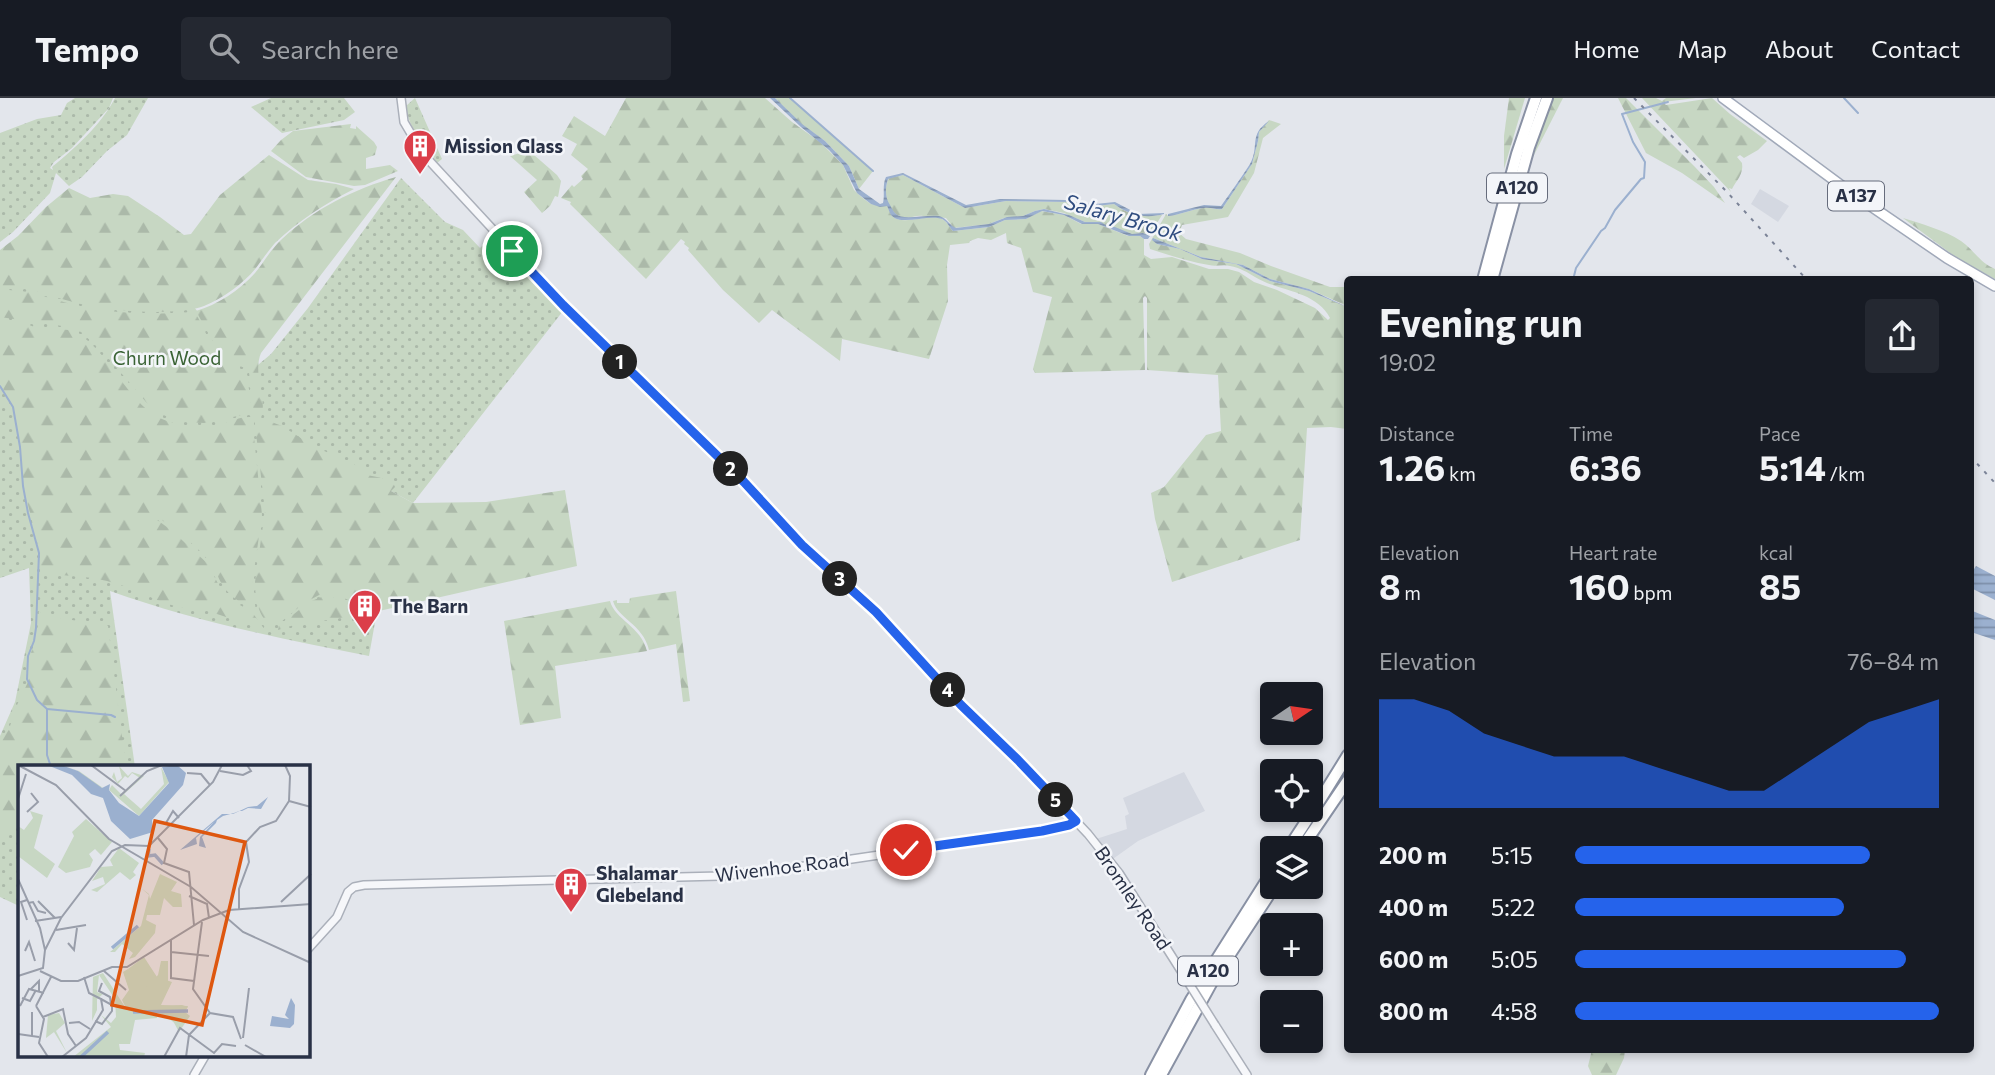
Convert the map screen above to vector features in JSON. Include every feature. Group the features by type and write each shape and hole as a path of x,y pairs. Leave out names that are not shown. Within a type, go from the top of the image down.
{"highway":[{"name":"A120","path":"1484,276 1517,155 1536,98"},
{"name":"A120","path":"1493,276 1529,147 1546,98"},
{"path":"1296,836 1344,761"},
{"path":"1310,836 1344,786"},
{"name":"A120","path":"1151,1075 1191,999 1260,891"},
{"name":"A120","path":"1161,1075 1224,962 1266,899"}],"main road":[{"name":"A137","path":"1723,98 1846,189 1947,258 1995,286"}],"street":[{"name":"Bromley Road","path":"401,98 400,107 404,122 424,154 554,296 744,482 802,545 876,612 961,705 1076,821 1112,864 1247,1075"},
{"name":"Wivenhoe Road","path":"310,947 337,917 348,892 354,887 364,885 720,876 1042,831 1076,821"},
{"path":"194,1075 204,1058"}],"shaded area":[{"path":"1760,189 1789,206 1778,222 1751,204"},
{"path":"1184,772 1205,811 1138,841 1110,861 1093,840 1127,829 1125,816 1129,814 1123,798"}],"green space":[{"path":"75,98 113,98 109,108 115,98 148,98 127,135 69,186 56,173 50,193 0,242 0,133 37,119 61,115 67,103","holes":["109,108 95,127 52,167 53,170 50,168"]},
{"path":"271,98 344,98 355,112 344,120 282,133 251,107"},
{"path":"415,98 442,159 437,163 407,115 406,106"},
{"path":"626,98 765,98 820,142 843,165 854,190 871,204 887,206 892,216 898,219 934,217 946,222 953,231 989,227 1005,220 1026,219 1041,211 1064,215 1081,224 1098,224 1128,236 1140,236 1144,239 1144,255 1151,259 1172,257 1209,269 1239,272 1254,282 1315,308 1328,320 1330,318 1315,302 1264,282 1240,269 1194,262 1150,249 1149,244 1166,214 1168,216 1206,208 1222,209 1252,164 1259,132 1269,120 1281,124 1263,138 1254,173 1228,217 1182,225 1179,233 1186,239 1240,253 1330,287 1344,287 1344,305 1309,289 1270,279 1243,265 1201,257 1153,238 1157,244 1180,249 1202,259 1236,264 1270,281 1309,291 1344,306 1344,429 1307,428 1300,540 1172,582 1151,493 1164,487 1206,435 1221,431 1218,375 1147,370 1145,296 1145,370 1035,373 1033,369 1052,297 1033,292 1021,248 1007,243 1006,233 991,240 978,238 969,243 950,245 947,265 948,301 929,359 842,339 840,361 772,310 759,323 723,290 681,239 646,279 570,204 571,202 561,198 572,185 574,187 583,179 581,176 588,169 571,155 577,144 562,136 574,116 605,136"},
{"path":"775,98 790,98 873,171 859,189 849,166 825,141 801,124"},
{"path":"1509,98 1525,98 1504,169 1504,136"},
{"path":"1551,98 1563,98 1533,157"},
{"path":"1618,98 1626,98 1714,187 1725,203 1682,173 1646,153"},
{"path":"1642,98 1662,101 1666,98 1696,98 1663,102 1666,105 1712,98 1767,141 1744,158 1740,155 1737,157 1742,163 1742,171 1732,189 1729,188 1731,192"},
{"path":"351,124 350,128 356,129 356,126 377,147 375,155 366,158 366,169 390,165 398,171 365,185 354,186 306,177 271,151 293,131"},
{"path":"526,148 561,181 558,197 555,196 550,206 542,213 524,192 537,180 510,156"},
{"path":"269,155 308,180 354,189 293,227 275,243 245,280 211,303 176,311 139,312 86,305 28,290 0,288 0,250 69,188 90,198 113,194 128,196 184,235 191,234 220,195"},
{"path":"903,175 965,208 1006,201 1069,202 1096,206 1114,204 1136,215 1162,215 1149,236 1143,233 1132,234 1097,222 1085,222 1064,213 1044,209 989,224 954,228 946,218 904,218 892,210 887,200 887,183 889,178"},
{"path":"396,177 261,353 258,369 263,402 261,418 282,426 315,447 354,464 367,475 397,485 391,491 413,503 486,502 565,490 577,566 379,611 335,595 321,594 273,626 261,613 256,594 255,582 265,511 249,372 232,363 217,349 196,311 220,301 242,285 278,243 307,218 350,194"},
{"path":"401,178 445,222 463,230 480,248 493,236 563,311 413,503 391,491 379,600 369,656 206,620 110,591 135,765 18,765 18,906 0,897 0,736 15,702 31,623 29,568 0,578 0,286 194,307 252,370 271,354 308,308"},
{"path":"1903,218 1940,230 1961,241 1995,269 1995,279 1957,258"},
{"name":"Churn Wood","path":"0,291 29,292 81,307 118,312 194,312 218,355 247,374 252,413 204,423 184,422 157,412 104,353 81,332 69,327 0,317"},
{"path":"0,321 79,334 101,354 142,405 167,421 203,427 252,417 262,515 252,585 256,611 228,593 207,558 193,544 154,515 153,517 207,563 222,591 252,612 265,630 205,610 178,607 107,581 40,573 40,554 23,484 22,453 13,408 0,383"},
{"path":"676,591 690,701 683,702 676,644 649,650 642,634 620,613 613,601 629,603 630,598"},
{"path":"324,596 378,613 376,620 341,618 278,630 279,626 309,602"},
{"path":"610,601 617,613 639,635 647,651 555,666 561,718 520,725 504,621"},
{"path":"39,610 42,615 108,626 126,765 18,765 18,824 11,828 0,841 0,740 9,729 29,680 29,658 37,637"},
{"path":"1591,1053 1625,1053 1616,1075 1592,1075 1588,1066"}],"water":[{"path":"770,98 775,98 802,124 825,141 849,166 859,189 880,204 883,203 886,177 903,173 966,205 1000,199 1066,200 1095,204 1115,202 1138,214 1164,214 1144,216 1125,211 1114,204 1096,206 1069,202 1006,201 965,208 903,175 888,179 886,189 888,202 899,216 939,216 956,228 989,224 1044,209 1069,215 1085,222 1101,222 1132,234 1143,233 1150,236 1144,239 1140,236 1129,236 1098,224 1082,224 1064,215 1042,211 1026,219 1005,220 989,227 953,231 942,219 896,219 887,206 871,204 857,193 843,165"},
{"path":"1269,121 1259,132 1252,164 1222,209 1204,208 1168,216 1204,205 1221,206 1250,164 1256,136 1263,126"},
{"path":"1153,238 1201,257 1243,265 1270,279 1309,289 1344,306 1309,291 1270,281 1236,264 1202,259 1152,240"},
{"path":"1976,566 1995,576 1995,600 1974,590"},
{"path":"1974,612 1995,620 1995,640 1974,633"}],"waterway":[{"path":"790,98 873,171"},
{"path":"1844,98 1858,113"},
{"name":"Salary Brook","path":"1574,276 1576,268 1615,210 1644,178 1645,162 1633,142 1622,114 1668,102"},
{"path":"0,386 13,407 23,486 39,553 36,628 28,656 27,679 37,700 47,709 47,755 50,765"},
{"path":"47,709 115,717"}],"railway":[{"path":"1634,98 1727,192 1803,276"},
{"path":"1974,460 1995,483"}],"place":[{"name":"Mission Glass","path":"420,176"},
{"name":"The Barn","path":"365,636"},
{"name":"Shalamar Glebeland","path":"571,914"}],"route":[{"path":"512,251 563,305 744,482 802,545 876,612 961,705 1076,821 1042,831 906,850"}]}
